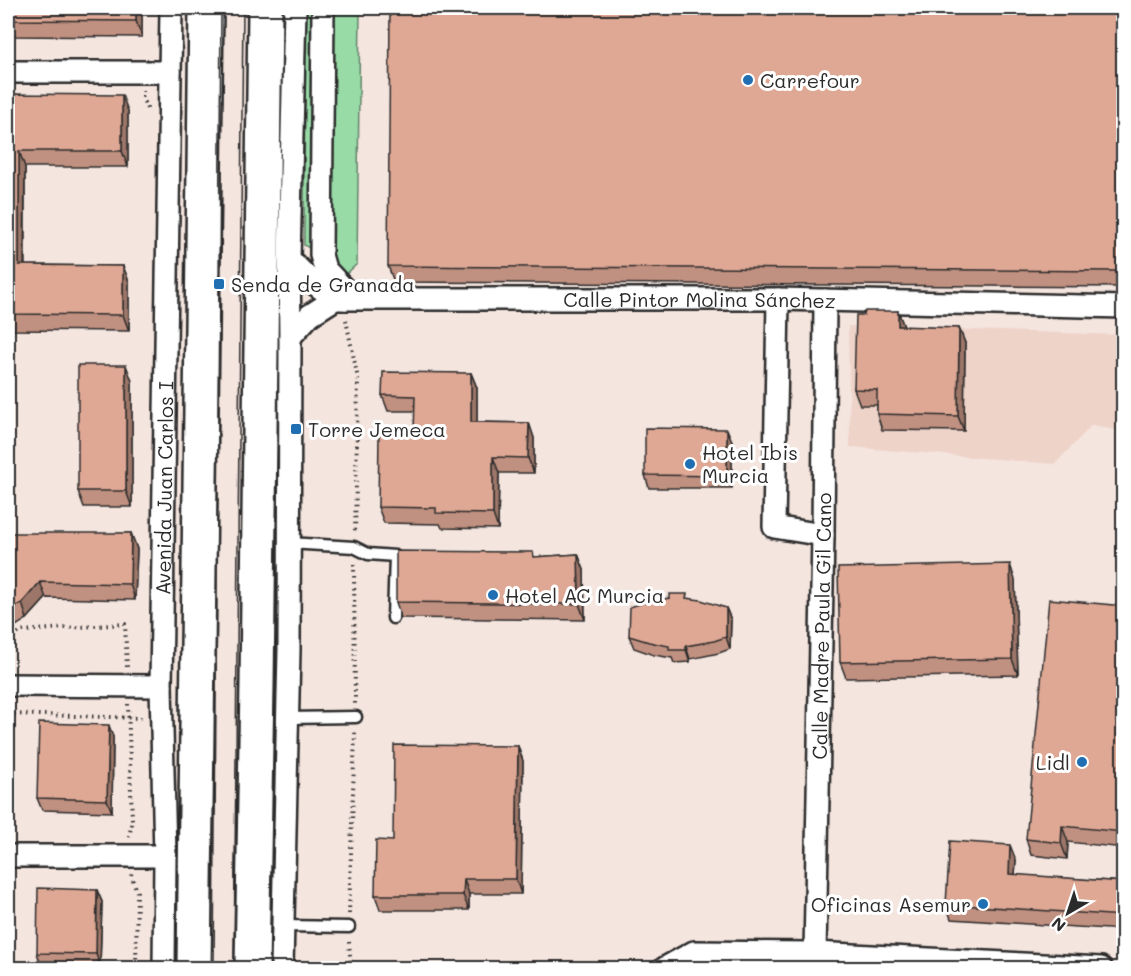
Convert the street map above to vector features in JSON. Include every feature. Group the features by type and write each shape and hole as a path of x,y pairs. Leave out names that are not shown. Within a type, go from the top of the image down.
{"main road":[{"name":"Avenida Juan Carlos I","path":"194,969 206,8"},
{"path":"252,969 265,8"}],"street":[{"name":"Avenida Juan Carlos I","path":"164,969 165,856 161,686 171,8"},
{"path":"282,969 289,543 289,259 295,8"},
{"path":"290,337 310,315 340,299 344,289 325,269 321,255 323,8"},
{"path":"8,72 170,72"},
{"path":"289,259 311,281 340,299"},
{"name":"Calle Pintor Molina Sánchez","path":"340,299 778,299 1124,307"},
{"path":"778,299 774,527 823,535"},
{"name":"Calle Madre Paula Gil Cano","path":"815,954 825,300"},
{"path":"8,685 161,686"},
{"path":"8,856 165,856"},
{"path":"665,969 694,952 815,954 1101,969"}],"lane":[{"path":"289,543 354,547 368,555 395,556 393,618"},
{"path":"287,718 356,717"},
{"path":"283,926 349,927"}],"path":[{"path":"340,299 358,378 354,547 356,717 349,927 351,969"},
{"path":"8,641 21,631 125,624 129,718"},
{"path":"8,714 147,718"}],"shaded area":[{"path":"848,326 1123,335 1123,432 1092,425 1055,464 850,447"}],"green space":[{"path":"305,8 316,8 313,250 304,245"},
{"path":"330,8 360,8 357,264 343,277 330,268"}],"building":[{"path":"8,8 136,8 136,21 8,20"},
{"path":"390,8 1118,8 1119,271 388,266"},
{"path":"8,94 122,95 122,151 19,151 19,265 123,266 123,315 8,314"},
{"path":"865,311 898,311 898,326 959,328 958,416 877,414 877,390 854,389 856,315 864,315"},
{"path":"78,365 126,365 126,491 78,491"},
{"path":"383,372 471,373 471,422 529,423 528,458 493,457 493,514 436,513 436,508 378,507 379,435 414,436 415,396 382,395"},
{"name":"Hotel Ibis Murcia","path":"645,428 727,429 727,476 645,475"},
{"path":"12,533 131,533 130,584 40,582 22,603 8,611 8,538"},
{"name":"Hotel AC Murcia","path":"396,551 533,552 534,557 578,554 579,604 396,602"},
{"path":"1010,564 1012,659 840,662 838,568"},
{"path":"670,594 687,594 686,598 726,608 726,637 686,646 686,650 669,650 669,646 629,636 630,607 670,598"},
{"name":"Lidl","path":"1049,599 1124,606 1124,832 1062,826 1061,843 1026,839"},
{"path":"39,723 109,725 107,800 37,798"},
{"path":"394,745 518,746 516,879 464,879 463,895 375,895 376,840 393,841"},
{"path":"950,841 1010,845 1009,874 1124,882 1124,916 946,904"},
{"path":"38,888 97,890 96,954 37,953"}],"tram line":[{"path":"214,968 221,8"},
{"path":"234,968 243,8"}],"place":[{"name":"Carrefour","path":"748,80"},
{"name":"Senda de Granada","path":"219,284"},
{"name":"Torre Jemeca","path":"296,429"},
{"name":"Hotel Ibis Murcia","path":"690,464"},
{"name":"Hotel AC Murcia","path":"493,595"},
{"name":"Lidl","path":"1082,762"},
{"name":"Oficinas Asemur","path":"983,904"}]}
